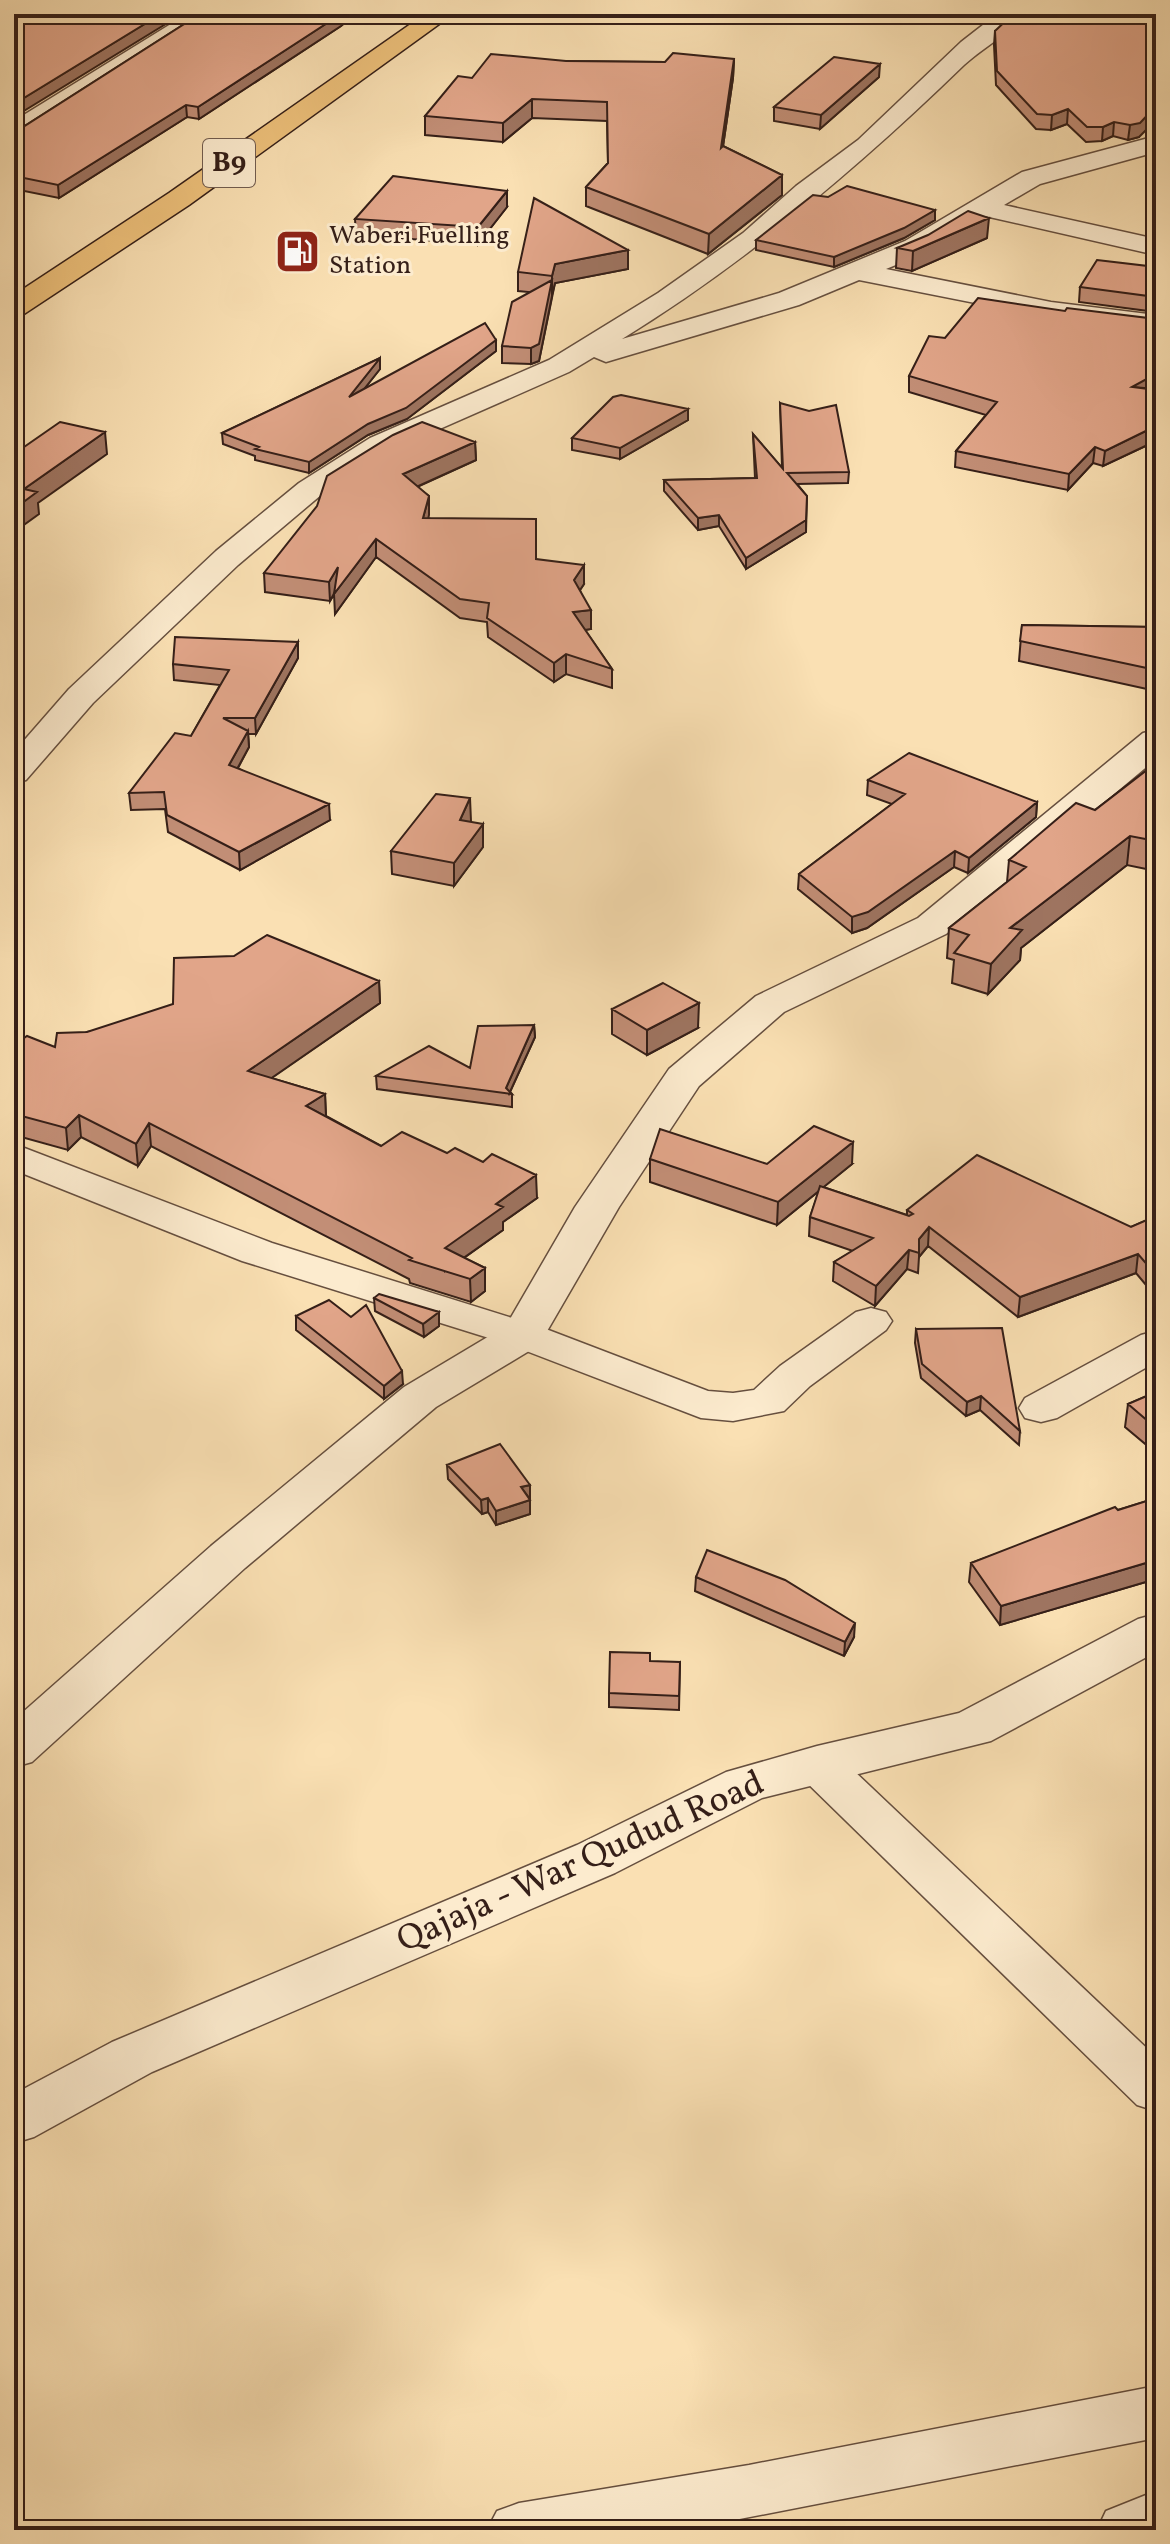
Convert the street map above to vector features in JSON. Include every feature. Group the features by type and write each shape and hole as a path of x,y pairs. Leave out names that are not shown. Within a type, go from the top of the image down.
{"highway":[{"name":"B9","path":"14,308 179,199 441,14"}],"street":[{"path":"14,24 22,14"},
{"path":"14,132 126,59 204,14"},
{"path":"559,366 668,299 752,239 805,192 867,145 969,47 1012,14"},
{"path":"14,773 81,696 227,558 310,489 381,444 559,366 789,299 915,247 1031,178 1156,144"},
{"path":"983,208 1156,247"},
{"path":"856,271 1051,310 1156,323"},
{"path":"14,1749 228,1557 420,1397 523,1335 597,1207 684,1078 770,1004 932,926 1156,741"},
{"path":"14,1156 257,1252 523,1335 701,1404 733,1407 768,1401 795,1376 871,1321"},
{"path":"1041,1408 1156,1344"},
{"name":"Qajaja - War Qudud Road","path":"14,2121 132,2057 596,1859 744,1785 817,1764 973,1728 1156,1631"},
{"path":"817,1764 1156,2090"},
{"path":"519,2530 749,2492 1156,2412"},
{"path":"1127,2530 1156,2517"}],"building":[{"path":"26,14 161,14 14,104 14,20 23,19"},
{"path":"200,14 341,14 198,107 186,105 58,185 14,176 14,129 23,127"},
{"path":"1013,14 1156,14 1156,106 1140,123 1114,122 1103,127 1087,127 1068,109 1052,115 1037,114 997,71 995,31"},
{"path":"673,53 734,59 721,148 723,146 782,175 709,234 586,187 608,163 607,102 532,99 503,123 425,116 458,76 472,78 491,54 566,61 665,62"},
{"path":"834,57 880,64 821,115 774,107"},
{"path":"393,176 507,191 478,227 355,219"},
{"path":"847,186 935,210 904,228 834,257 756,240 813,195 828,197"},
{"path":"534,198 628,250 555,264 552,276 518,272"},
{"path":"968,211 989,218 913,251 897,248 928,235"},
{"path":"1097,260 1156,267 1156,297 1080,287"},
{"path":"552,280 539,344 531,348 502,346 512,302"},
{"path":"978,298 1065,311 1067,308 1156,319 1156,374 1132,387 1156,390 1156,426 1105,451 1095,447 1069,474 956,451 997,402 909,376 929,336 945,338"},
{"path":"485,323 496,340 406,408 368,424 309,462 255,449 259,447 222,433 380,358 349,397"},
{"path":"621,395 688,409 620,448 572,438 613,397"},
{"path":"780,403 809,411 836,405 849,472 787,473 807,496 806,520 746,558 719,515 698,518 664,480 757,478 753,434 783,469"},
{"path":"60,422 105,432 24,489 37,492 14,509 14,454"},
{"path":"422,422 475,442 403,474 429,496 423,518 536,519 536,559 584,565 574,580 591,610 573,612 612,669 566,654 554,663 487,618 489,603 460,599 376,539 334,594 338,567 329,582 264,573 317,506 327,476 393,435"},
{"path":"1022,625 1156,627 1156,670 1020,641"},
{"path":"175,637 298,642 255,718 223,718 248,731 229,765 329,804 239,852 167,815 164,792 129,793 175,733 191,736 229,670 173,664"},
{"path":"909,753 1037,802 969,858 955,851 868,912 852,917 799,874 905,794 868,780"},
{"path":"1156,763 1156,841 1130,836 1010,928 1022,930 991,964 954,953 969,935 949,928 1026,867 1009,860 1076,803 1095,810"},
{"path":"436,794 470,798 460,820 483,824 454,863 391,851"},
{"path":"267,935 379,981 248,1071 325,1094 306,1106 381,1146 402,1132 447,1153 455,1148 483,1162 492,1154 536,1175 496,1204 503,1207 445,1248 485,1268 470,1279 409,1260 412,1258 149,1123 136,1144 79,1115 66,1128 14,1114 14,1045 27,1036 55,1047 57,1033 87,1032 173,1004 174,958 234,956"},
{"path":"663,983 699,1003 647,1030 612,1009"},
{"path":"534,1025 506,1088 512,1094 376,1076 429,1046 470,1068 478,1026"},
{"path":"814,1126 853,1142 778,1202 650,1159 660,1129 767,1164"},
{"path":"977,1155 1131,1227 1156,1216 1156,1275 1138,1254 1020,1297 929,1227 919,1239 919,1253 909,1250 876,1286 834,1262 873,1238 810,1217 820,1186 909,1216 913,1214 907,1210"},
{"path":"379,1294 439,1312 423,1324 374,1298"},
{"path":"329,1300 351,1317 366,1305 402,1371 384,1386 296,1316"},
{"path":"1002,1328 1020,1431 981,1396 967,1402 922,1364 916,1329"},
{"path":"1156,1392 1156,1428 1128,1404"},
{"path":"500,1444 530,1485 521,1487 530,1500 496,1511 488,1498 481,1500 447,1465"},
{"path":"1156,1498 1156,1560 1001,1606 971,1563 1115,1507 1118,1510"},
{"path":"707,1550 785,1580 855,1623 845,1642 696,1577"},
{"path":"610,1652 650,1653 650,1661 680,1662 679,1696 609,1693"}],"place":[{"name":"Waberi Fuelling Station","path":"298,251"}]}
